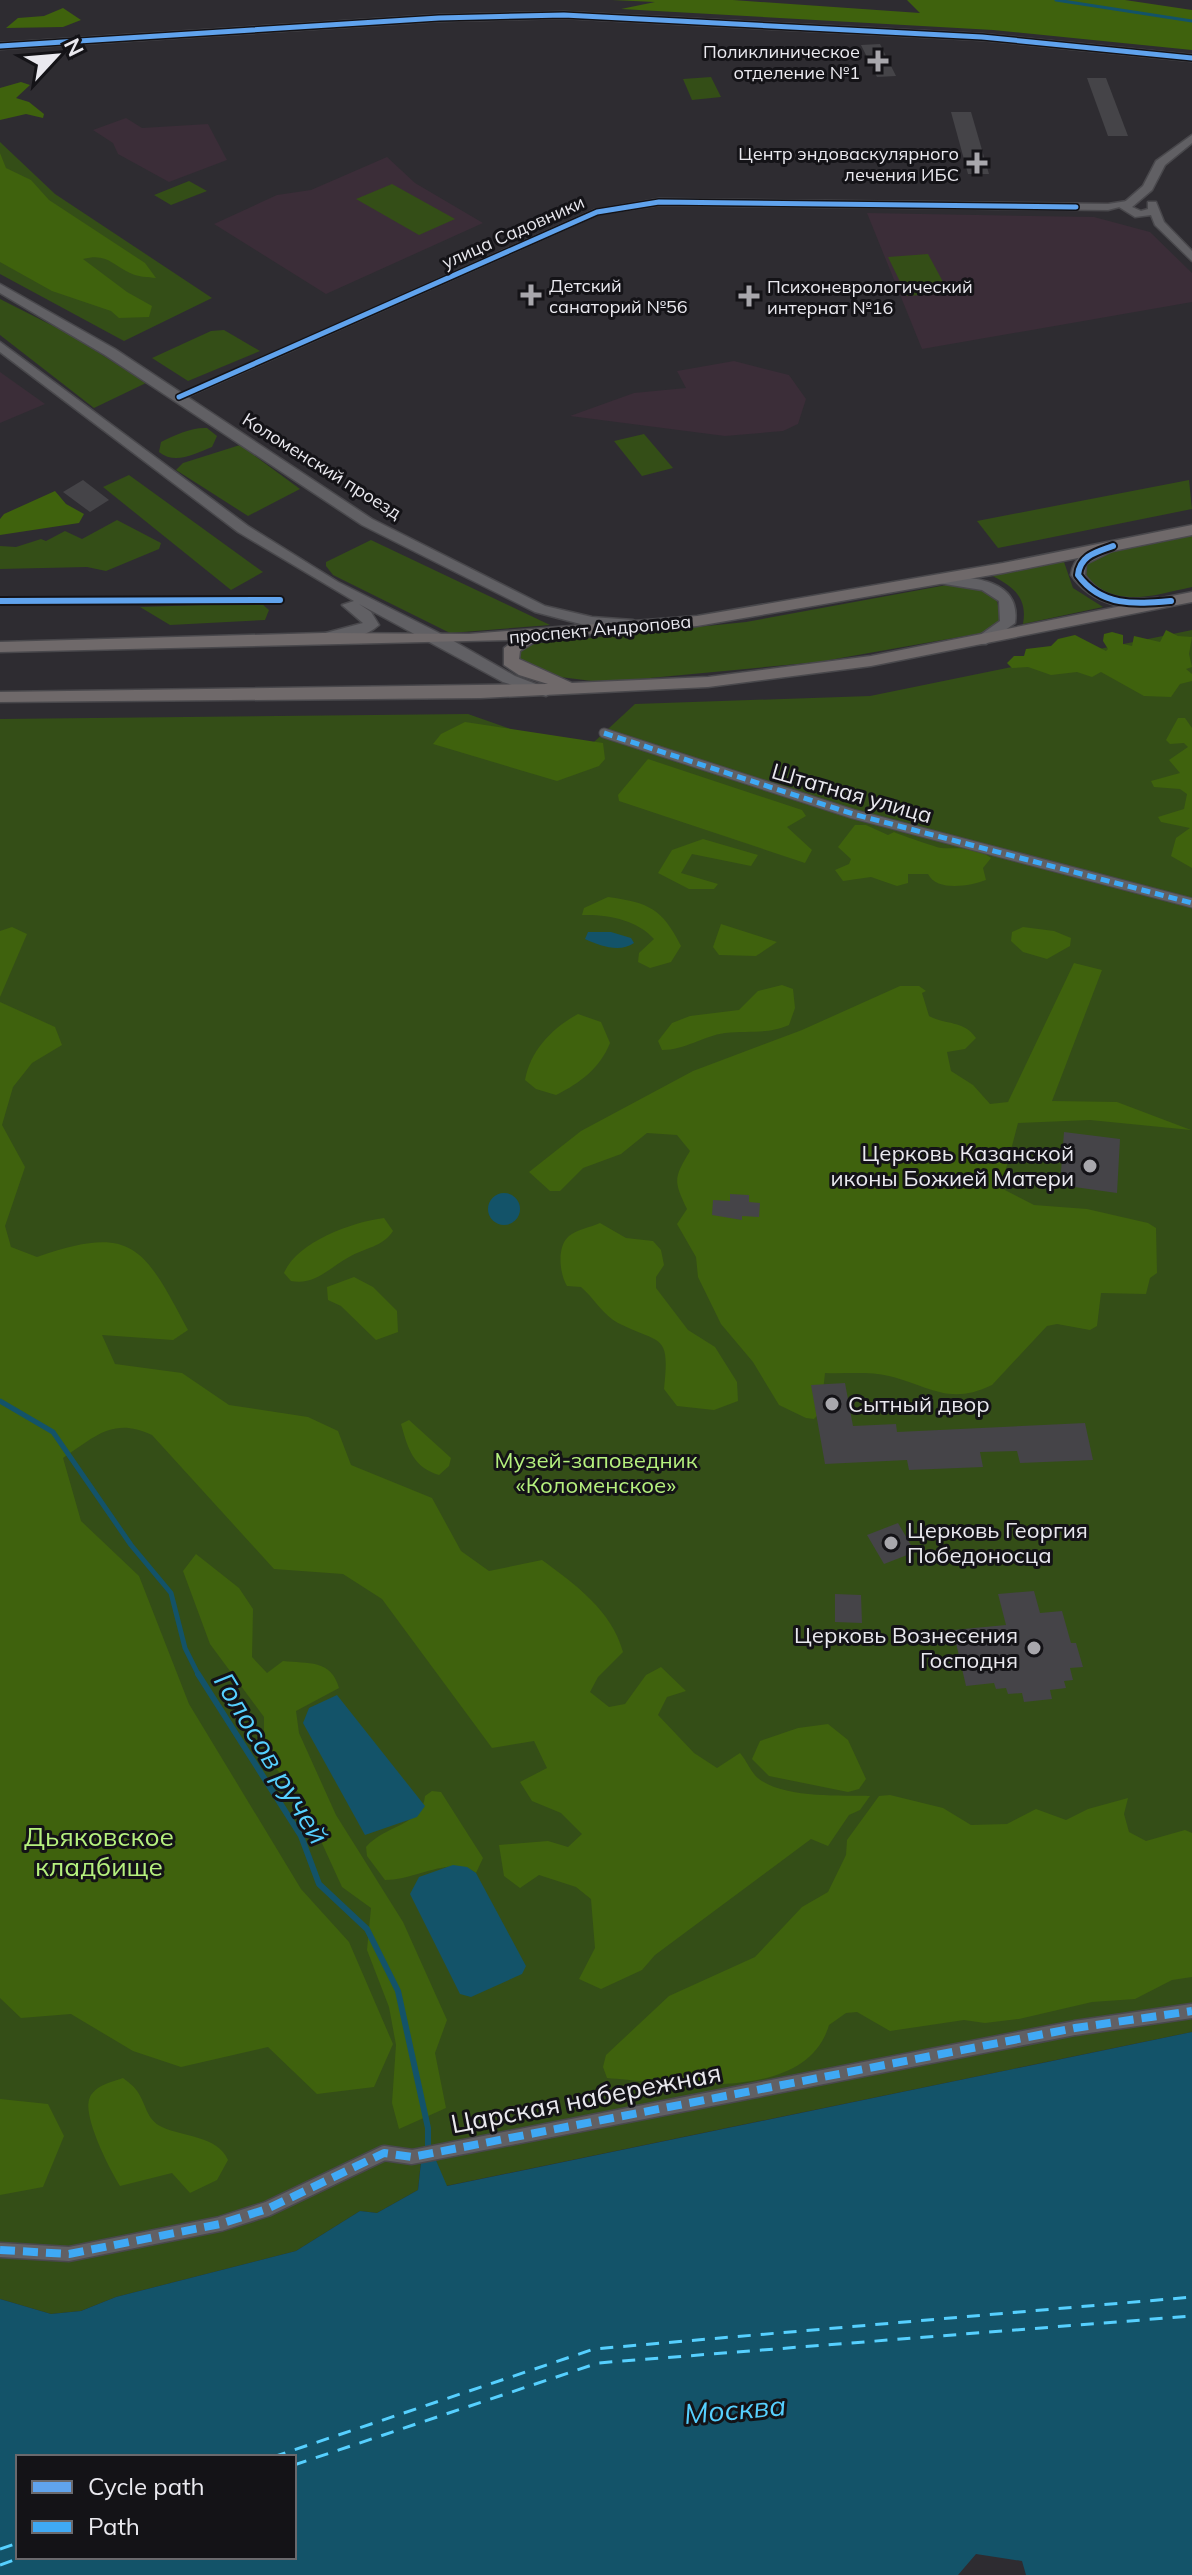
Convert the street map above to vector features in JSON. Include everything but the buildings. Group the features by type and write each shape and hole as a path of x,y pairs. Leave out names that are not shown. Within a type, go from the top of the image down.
{"main road":[{"name":"Коломенский проезд","path":"0,288 179,397 367,522 540,609 592,622 644,626"},
{"path":"0,346 243,529 315,575 438,638 509,679 546,691"},
{"name":"проспект Андропова","path":"0,647 438,638 644,626 738,615 1192,530"},
{"path":"315,575 317,583 366,615 371,625 357,632 323,638"},
{"path":"937,579 977,583 1005,599 1010,609 1007,623 981,641"},
{"path":"0,697 546,691 708,682 828,668 981,641 1192,597"},
{"path":"554,633 518,644 509,651 510,661 535,676 586,690"}],"street":[{"path":"0,46 439,18 564,15 1052,42 1192,58"},
{"path":"1192,138 1160,163 1148,188 1130,208 1164,229 1192,258"},
{"path":"1148,188 1164,229"},
{"name":"улица Садовники","path":"179,397 597,212 626,205 659,202 1154,208"},
{"path":"1113,546 1087,556 1079,564 1078,575 1087,589 1123,603 1171,601"},
{"name":"Штатная улица","path":"604,733 853,814 1192,903"},
{"name":"Царская набережная","path":"0,2250 69,2254 220,2224 267,2209 384,2153 412,2157 1075,2028 1192,2011"}],"shaded area":[{"path":"126,118 142,128 208,124 227,160 169,182 118,154 113,143 93,130"},
{"path":"387,157 415,183 483,223 326,294 214,224 277,195 311,190"},
{"path":"867,213 1094,217 1150,232 1192,273 1192,302 922,349"},
{"path":"734,361 789,375 806,399 798,424 783,431 725,436 570,416 634,393 686,388 677,371"},
{"path":"0,372 45,404 0,423"}],"green space":[{"path":"612,0 733,0 920,13 907,0 1125,0 1192,10 1192,50 993,30 621,9 655,2"},
{"path":"63,8 81,20 63,27 6,28 18,18 44,16"},
{"path":"711,77 721,97 692,100 683,79"},
{"path":"21,82 30,85 16,98 29,102 44,114 43,118 26,114 0,120 0,88"},
{"path":"0,142 55,194 212,298 124,341 0,274"},
{"path":"0,153 6,168 31,180 49,200 145,263 156,278 133,274 103,258 83,259 127,292 152,306 149,317 119,318 111,311 52,291 0,262"},
{"path":"189,181 207,191 171,205 154,195"},
{"path":"392,184 455,219 419,235 356,199"},
{"path":"928,254 949,293 907,296 888,257"},
{"path":"0,299 71,335 146,383 94,408 0,335"},
{"path":"224,330 260,351 188,381 152,358 211,331"},
{"path":"207,428 217,436 212,447 178,458 159,452 161,442 190,430"},
{"path":"644,434 673,468 642,476 614,441"},
{"path":"240,445 300,489 248,516 176,470 183,463"},
{"path":"129,475 263,572 231,590 103,487"},
{"path":"1189,480 1192,509 998,548 977,521"},
{"path":"55,491 66,504 84,514 79,523 0,535 0,519 4,514"},
{"path":"117,520 161,543 159,549 106,571 87,567 0,569 0,546 16,547 41,539 46,541 65,531 82,539"},
{"path":"1192,536 1192,587 1149,596 1122,597 1097,587 1086,576 1087,565 1102,554"},
{"path":"371,540 550,625 450,633 333,575 326,566 326,562"},
{"path":"1063,559 1073,588 1103,607 1023,624 1021,599 1005,583 989,574"},
{"path":"952,584 979,587 996,598 1002,621 988,632 818,662 629,680 592,681 552,676 520,663 517,652 524,646 541,643 746,622"},
{"path":"261,603 269,610 265,620 170,625 140,607"},
{"path":"1166,630 1178,636 1192,637 1189,654 1192,667 1186,669 1192,674 1192,681 1180,684 1171,697 1144,696 1101,672 1092,677 1077,672 1051,675 1028,667 1012,668 1007,663 1014,656 1024,656 1026,649 1051,646 1058,639 1075,635 1106,651 1104,634 1112,632 1123,635 1123,644 1132,646 1134,636 1160,642"},
{"name":"Музей-заповедник «Коломенское»","path":"1192,630 1192,2032 446,2186 435,2159 421,2162 418,2190 377,2213 360,2211 296,2251 116,2297 81,2311 51,2314 0,2299 0,719 468,714 581,754 635,704 870,696"},
{"path":"1178,718 1185,718 1192,728 1192,868 1171,856 1176,838 1190,828 1161,822 1158,817 1184,809 1187,794 1180,789 1154,787 1151,781 1180,773 1169,760 1188,747 1184,743 1170,744 1166,740"},
{"path":"465,722 603,743 605,759 599,766 557,781 433,744 441,734"},
{"path":"648,759 802,810 806,816 787,827 812,850 805,863 619,801 618,795"},
{"path":"855,825 866,825 888,835 894,832 941,848 979,851 991,858 983,868 986,880 946,885 932,880 928,874 908,874 908,883 897,886 871,877 843,881 835,870 849,864 851,859 838,847"},
{"path":"703,839 758,855 751,866 692,854 681,873 718,884 714,889 689,889 658,873 672,850"},
{"path":"608,897 644,905 660,915 681,946 671,962 650,968 638,962 639,953 654,939 640,927 612,917 582,915 584,908"},
{"path":"721,924 777,942 756,956 719,955 713,947"},
{"path":"12,927 27,934 0,997 0,931"},
{"path":"1023,927 1054,931 1071,938 1070,946 1047,959 1023,952 1011,941 1012,932"},
{"path":"1074,963 1102,970 1052,1101 1117,1102 1191,1130 1090,1120 1018,1123 1001,1188 1034,1205 1087,1209 1148,1223 1156,1228 1157,1273 1150,1278 1146,1294 1101,1293 1097,1326 1090,1330 1057,1324 1047,1326 992,1385 977,1391 951,1394 881,1374 825,1373 821,1411 814,1419 779,1405 753,1362 721,1324 698,1277 696,1257 677,1224 687,1209 677,1179 690,1151 677,1135 647,1133 621,1154 583,1168 560,1191 550,1191 529,1172 581,1131 693,1071 802,1030 900,986 919,986 926,991 922,993 929,1016 971,1032 976,1038 965,1049 947,1052 951,1071 973,1085 990,1104 1008,1102"},
{"path":"782,985 793,989 795,1008 789,1025 765,1031 725,1033 662,1050 658,1041 672,1023 690,1016 739,1010 758,991"},
{"name":"Дьяковское кладбище","path":"0,1002 55,1027 62,1045 32,1063 13,1087 2,1125 25,1167 5,1226 11,1247 37,1257 95,1243 116,1244 132,1250 159,1279 188,1330 173,1340 102,1335 115,1364 182,1373 229,1405 308,1417 338,1431 351,1465 432,1498 461,1551 489,1571 542,1560 591,1600 618,1637 623,1652 598,1677 590,1692 609,1707 625,1704 646,1675 661,1667 686,1691 667,1697 658,1715 694,1753 717,1768 740,1753 759,1779 783,1790 814,1795 870,1796 860,1810 849,1815 828,1846 811,1839 655,1955 642,1970 601,1989 579,1979 595,1948 591,1899 576,1887 539,1875 520,1888 504,1876 499,1845 548,1841 568,1847 582,1834 561,1813 532,1801 520,1782 547,1768 534,1741 492,1748 382,1599 343,1574 274,1569 152,1435 126,1428 115,1429 95,1436 63,1458 81,1521 139,1576 189,1704 301,1889 349,1942 393,2044 374,2087 317,2094 268,2047 181,2067 133,2051 71,2014 21,2018 0,1998"},
{"path":"578,1014 601,1022 610,1043 606,1052 588,1074 556,1095 536,1089 525,1080 537,1050 551,1033"},
{"path":"384,1218 393,1231 379,1244 308,1281 291,1281 284,1273 301,1252 327,1235"},
{"path":"600,1223 626,1238 653,1241 661,1250 664,1265 656,1277 656,1288 688,1330 715,1347 737,1382 738,1401 714,1410 677,1406 664,1389 666,1358 660,1343 613,1320 581,1287 567,1286 560,1261 565,1241 576,1232"},
{"path":"354,1277 373,1287 397,1311 398,1332 376,1340 341,1306 328,1300 327,1287"},
{"path":"409,1420 451,1458 449,1466 439,1475 423,1467 413,1456 401,1424"},
{"path":"196,1554 239,1588 253,1609 252,1657 267,1673 283,1661 310,1663 330,1672 339,1688 296,1711 299,1733 336,1815 403,1922 447,2020 435,2053 446,2108 399,2129 392,2103 396,2045 389,2007 367,1950 371,1908 342,1887 299,1793 264,1756 264,1717 210,1644 183,1571"},
{"path":"828,1724 848,1740 866,1779 859,1789 848,1792 769,1776 752,1759 760,1741 798,1728"},
{"path":"432,1791 441,1792 483,1858 476,1873 456,1866 385,1880 367,1856 366,1847 418,1813 425,1796"},
{"path":"890,1795 943,1808 971,1825 1007,1824 1036,1809 1066,1820 1088,1809 1128,1798 1124,1814 1129,1832 1146,1841 1185,1830 1192,1833 1192,1977 1172,1980 1135,1999 1092,2002 1019,2019 985,2023 964,2020 890,2031 857,2012 846,2013 829,2025 815,2050 793,2068 765,2078 699,2085 607,2078 603,2067 606,2055 669,1996 755,1957 802,1907 828,1892 846,1855 847,1840 879,1796"},
{"path":"123,2078 136,2089 149,2116 157,2124 208,2141 223,2152 228,2160 217,2180 190,2193 172,2173 120,2186 98,2142 88,2105 96,2090"},
{"path":"0,2099 48,2104 64,2136 43,2187 0,2195"}],"water":[{"path":"588,932 611,932 631,938 634,943 623,948 603,946 585,939"},
{"path":"504,1193 515,1198 520,1209 515,1220 504,1225 493,1220 488,1209 493,1198"},
{"path":"337,1695 425,1806 417,1817 365,1835 303,1723 309,1708"},
{"path":"453,1865 467,1867 476,1873 526,1966 522,1974 471,1997 460,1994 410,1894 419,1877"},
{"name":"Москва","path":"1192,2032 1192,2575 1026,2575 1022,2561 976,2554 958,2575 0,2575 0,2299 51,2314 81,2311 116,2297 296,2251 360,2211 377,2213 418,2190 421,2162 435,2158 447,2186"}],"waterway":[{"path":"1056,0 1192,21"},
{"name":"Голосов ручей","path":"0,1401 53,1432 131,1545 171,1593 185,1648 198,1674"},
{"name":"Голосов ручей","path":"198,1674 301,1836 319,1884 367,1929 398,1991 428,2128 428,2153"}],"ferry route":[{"path":"279,2455 594,2349 1192,2297"},
{"path":"296,2464 598,2363 1192,2316"},
{"path":"0,2549 16,2544"},
{"path":"0,2565 16,2559"}],"marked path":[{"path":"604,733 853,814 1192,903"},
{"path":"0,2250 69,2254 220,2224 267,2209 384,2153 412,2157 470,2143 530,2136 1075,2028 1192,2011"}],"cycle path":[{"path":"0,46 439,18 564,15 982,37 1192,58"},
{"path":"179,397 597,212 659,202 1076,207"},
{"path":"1113,546 1089,555 1081,563 1078,575 1086,586 1096,594 1119,602 1171,601"},
{"path":"0,601 280,600"}],"place":[{"name":"Поликлиническое отделение №1","path":"878,61"},
{"name":"Центр эндоваскулярного лечения ИБС","path":"977,163"},
{"name":"Детский санаторий №56","path":"531,295"},
{"name":"Психоневрологический интернат №16","path":"749,296"},
{"name":"Церковь Казанской иконы Божией Матери","path":"1090,1166"},
{"name":"Сытный двор","path":"832,1404"},
{"name":"Церковь Георгия Победоносца","path":"891,1543"},
{"name":"Церковь Вознесения Господня","path":"1034,1648"}]}
